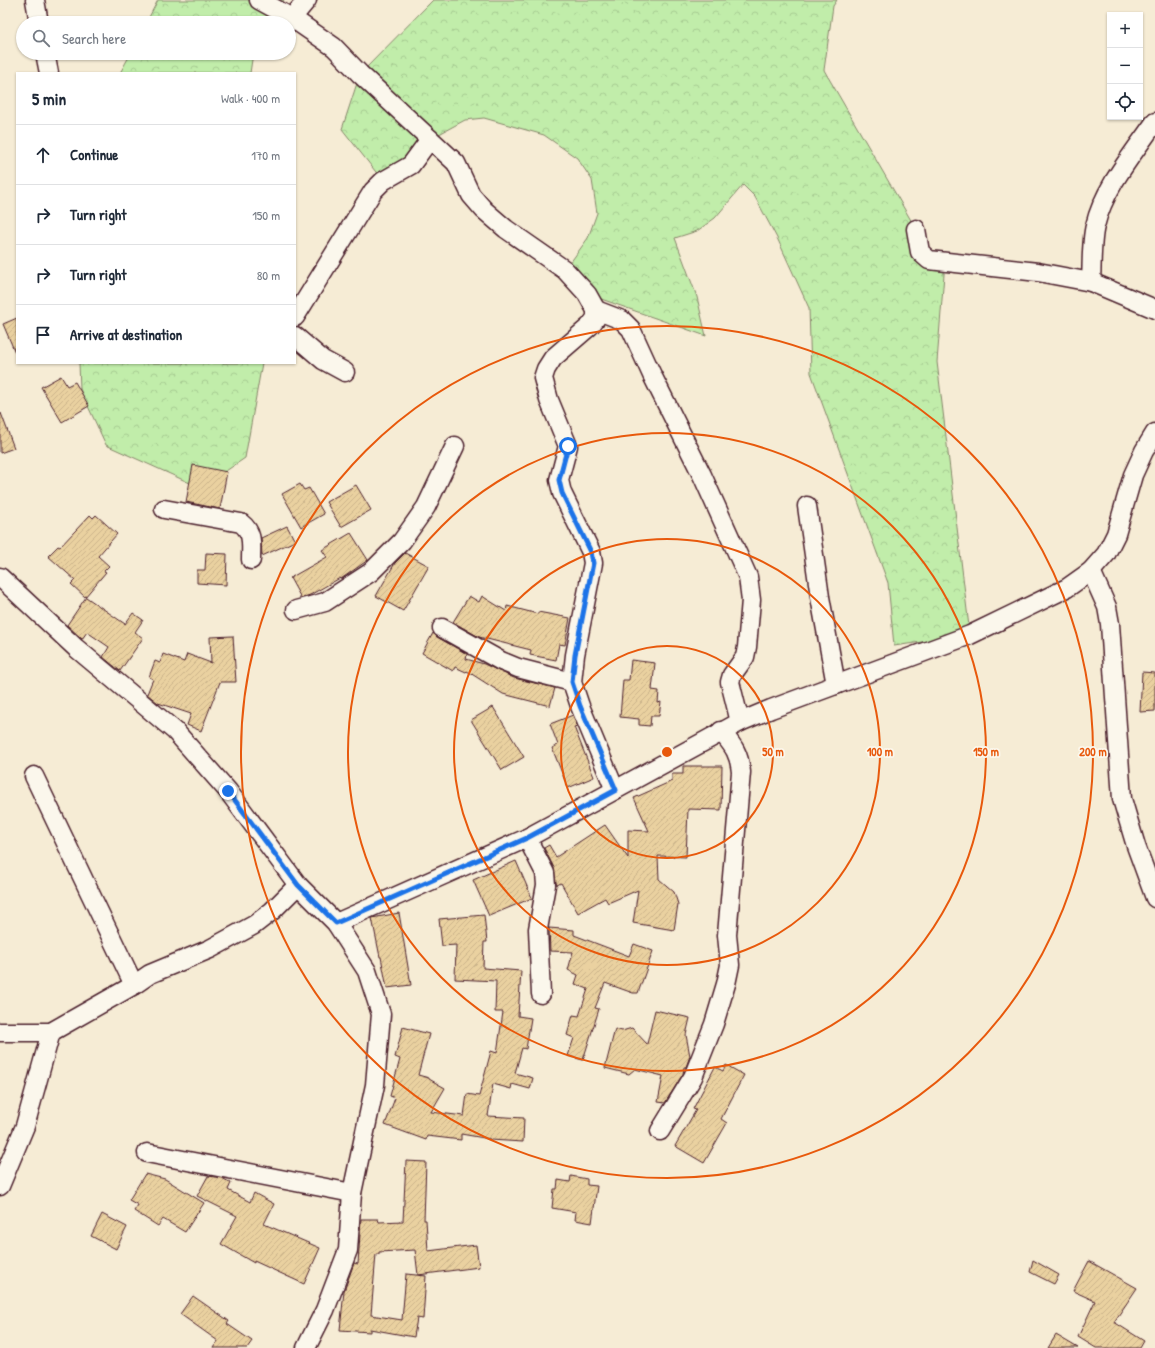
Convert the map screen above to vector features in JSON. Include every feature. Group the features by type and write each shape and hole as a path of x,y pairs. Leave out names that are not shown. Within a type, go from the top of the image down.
{"street":[{"path":"35,0 38,16"},
{"path":"259,0 288,16"},
{"path":"294,16 307,0"},
{"path":"296,21 334,46 360,74 456,163 472,195 484,210 506,229 565,270 587,294 596,310 596,318 590,326 553,358 546,369 544,378 548,400 568,446 559,480 562,493 591,552 593,563 575,655 572,682 580,706 616,790"},
{"path":"46,60 49,72"},
{"path":"1091,282 1095,228 1101,207 1110,189 1155,122"},
{"path":"296,315 373,191 383,181 411,165 430,138"},
{"path":"916,229 920,252 929,260 1038,272 1091,282 1155,309"},
{"path":"596,310 622,320 631,329 652,375 702,475 748,577 751,600 747,647 745,657 732,675 730,682 740,722"},
{"path":"296,337 323,360 345,372"},
{"path":"336,923 527,838 740,722 836,684 970,635 1067,588 1092,571 1106,554 1116,534 1134,475 1144,451 1155,433"},
{"path":"296,610 325,602 371,572 402,540 426,507 455,446"},
{"path":"807,506 820,597 836,684"},
{"path":"164,509 241,524 247,528 250,534 251,560"},
{"path":"1092,571 1108,607 1122,799 1149,862 1155,898"},
{"path":"0,577 76,648 174,730 228,791 298,885 336,923 367,971 381,1014 375,1085 352,1193 348,1250 325,1310 306,1348"},
{"path":"442,628 501,661 518,668 572,682"},
{"path":"660,1131 693,1077 714,1024 730,965 727,935 741,772 740,759 735,747 721,731"},
{"path":"34,776 134,985"},
{"path":"527,838 546,873 546,885 538,929 541,994"},
{"path":"0,1032 51,1032 134,985 150,974 210,949 254,925 272,911 298,885"},
{"path":"0,1186 25,1126 51,1032"},
{"path":"146,1154 352,1193"}],"green space":[{"path":"158,0 284,0 273,16 150,16"},
{"path":"433,0 837,0 833,6 824,70 916,229 920,252 945,262 937,362 970,635 894,646 888,583 811,373 809,308 778,240 755,197 743,185 715,218 697,231 675,238 697,297 706,336 587,294 565,270 588,238 597,213 592,180 577,158 544,135 484,118 465,120 430,139 383,181 342,129 360,74"},
{"path":"127,60 252,60 250,72 121,72"},
{"path":"79,364 262,364 245,458 201,488 106,445 80,389"}],"building":[{"path":"16,318 16,355 3,324"},
{"path":"61,376 67,386 75,382 89,406 62,422 41,387"},
{"path":"1,413 14,448 0,453 0,414"},
{"path":"193,465 227,472 220,509 186,502"},
{"path":"300,484 304,490 309,488 324,514 301,527 282,494"},
{"path":"356,485 371,510 341,527 326,502"},
{"path":"90,515 93,518 96,515 117,534 98,556 109,566 104,571 106,572 85,597 71,584 75,580 48,556 58,546 60,547"},
{"path":"287,526 295,541 262,556 261,538"},
{"path":"351,533 368,560 341,579 340,578 310,595 301,598 290,578 327,557 322,550"},
{"path":"206,553 227,554 226,585 197,583 197,570 205,570"},
{"path":"405,553 429,566 403,611 376,596 395,563"},
{"path":"469,596 479,602 482,596 506,611 507,606 538,614 538,612 570,618 565,645 559,644 556,660 530,655 531,650 479,637 453,622"},
{"path":"86,597 125,624 133,613 143,620 135,632 143,638 120,671 103,657 109,647 87,632 82,639 67,625"},
{"path":"433,633 437,637 467,654 466,659 484,664 514,678 555,688 550,706 503,694 467,671 466,672 455,667 453,671 422,653"},
{"path":"233,636 236,682 220,682 201,731 187,725 191,714 158,703 147,694 153,679 149,677 155,661 160,663 163,654 184,662 187,654 211,663 210,637"},
{"path":"631,660 655,663 652,690 659,691 658,703 661,702 659,716 651,716 650,726 639,725 639,719 620,717 623,680 629,680"},
{"path":"1142,672 1155,673 1155,711 1140,712"},
{"path":"493,707 524,757 502,770 471,720"},
{"path":"573,715 577,726 574,727 594,777 568,788 552,748 558,745 550,724"},
{"path":"683,766 722,766 721,810 688,809 686,857 658,856 659,879 674,892 678,904 674,930 633,923 638,890 608,903 605,898 578,913 561,883 557,885 554,868 544,848 549,845 556,857 605,825 628,858 628,830 649,831 634,798 672,781 672,774 683,774"},
{"path":"516,861 532,898 489,916 473,880"},
{"path":"399,913 411,985 387,988 372,918"},
{"path":"484,915 487,942 484,942 483,968 521,971 518,1016 531,1018 526,1049 522,1048 515,1073 533,1078 530,1089 512,1084 511,1089 493,1084 488,1116 524,1118 523,1142 490,1140 461,1134 461,1140 427,1136 426,1140 385,1125 395,1098 390,1096 400,1059 395,1057 403,1027 429,1034 418,1075 429,1078 445,1088 431,1112 464,1116 467,1094 479,1096 491,1051 497,1053 503,1012 495,1012 496,981 455,979 456,945 442,946 439,919"},
{"path":"549,928 574,930 574,935 629,956 634,944 653,951 638,993 633,993 605,983 595,1008 599,1009 583,1060 568,1056 574,1038 567,1035 573,1015 579,1016 588,989 575,984 578,975 568,970 573,952 550,951"},
{"path":"655,1010 690,1018 686,1035 690,1056 686,1067 684,1067 683,1074 665,1103 658,1102 663,1076 635,1069 629,1074 605,1068 615,1029 622,1031 632,1028 647,1044"},
{"path":"726,1065 744,1075 721,1119 727,1123 704,1163 675,1146 696,1110 693,1109 715,1067 723,1071"},
{"path":"406,1161 426,1162 424,1220 426,1220 428,1251 476,1245 479,1267 418,1275 415,1250 379,1252 379,1254 376,1254 371,1315 402,1320 406,1274 426,1276 423,1319 417,1318 414,1337 370,1329 370,1332 340,1330 344,1291 354,1263 358,1264 361,1219 378,1219 379,1222 403,1221"},
{"path":"145,1174 165,1179 204,1203 185,1232 163,1219 158,1226 134,1211 138,1205 129,1200"},
{"path":"208,1176 222,1178 231,1183 228,1190 250,1202 254,1193 274,1204 264,1224 320,1248 304,1284 254,1261 254,1263 221,1244 237,1216 197,1196"},
{"path":"571,1176 587,1179 587,1185 597,1186 592,1223 575,1220 576,1212 552,1208 554,1189 557,1189 558,1180 570,1182"},
{"path":"102,1214 127,1227 116,1249 91,1236"},
{"path":"1033,1260 1059,1275 1054,1284 1030,1272"},
{"path":"1089,1261 1137,1288 1114,1322 1144,1341 1140,1348 1096,1348 1078,1337 1095,1301 1073,1291"},
{"path":"193,1296 229,1321 227,1324 252,1341 247,1348 213,1348 218,1341 180,1314"},
{"path":"1056,1335 1078,1348 1048,1348"}],"route":[{"path":"228,791 298,885 336,923 527,838 616,790 580,706 572,682 575,655 593,563 591,552 562,493 559,480 568,446"}]}
